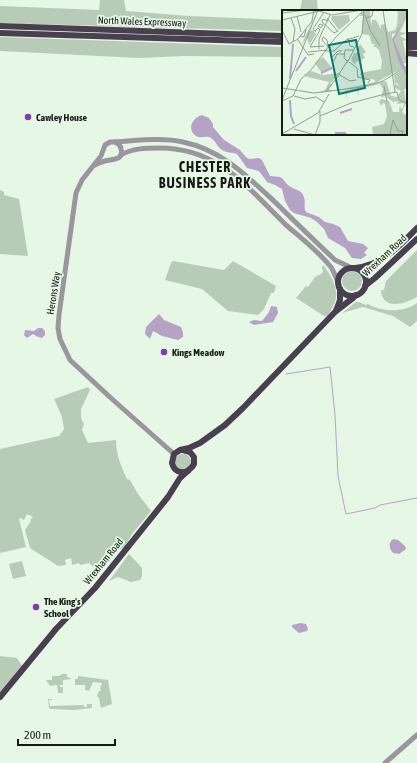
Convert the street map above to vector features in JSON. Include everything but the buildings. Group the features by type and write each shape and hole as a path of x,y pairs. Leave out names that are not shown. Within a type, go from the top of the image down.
{"highway":[{"name":"North Wales Expressway","path":"0,26 282,36"},
{"name":"North Wales Expressway","path":"0,33 282,42"},
{"path":"407,46 417,47"},
{"path":"407,53 417,54"},
{"name":"Wrexham Road","path":"353,268 370,265 385,258 394,252 417,228"},
{"name":"Wrexham Road","path":"365,286 417,239"},
{"path":"172,491 175,481 172,463 174,454 200,443 225,425 243,408 336,311 360,293 365,286 366,278 363,272 353,268 346,269 342,272 339,280 339,303 336,311"},
{"path":"340,286 347,294 356,295"},
{"path":"174,469 180,472 191,469 200,443"},
{"path":"183,450 190,452 194,457"},
{"name":"Wrexham Road","path":"0,697 51,634 95,588 172,491 180,478 188,471"}],"street":[{"path":"109,160 104,157 103,150 107,143 163,140 183,142 203,147 232,163 252,180 335,260 353,268"},
{"path":"115,142 120,146 121,155"},
{"path":"94,165 109,160 116,160 128,151 137,149 168,148 204,156 234,175 311,248 330,267 340,286"},
{"name":"Herons Way","path":"103,150 79,185 75,200 59,315 58,328 60,339 70,360 174,454"},
{"path":"385,763 417,735"}],"green space":[{"path":"100,0 124,0 126,11 189,16 282,20 282,31 0,23 0,6 99,10"},
{"path":"302,0 317,0 318,10 300,10"},
{"path":"0,37 282,47 282,57 183,56 139,58 0,51"},
{"path":"0,190 4,192 4,195 19,199 28,256 0,254"},
{"path":"417,250 417,297 406,302 395,304 385,301 382,297 381,290 384,290 386,281"},
{"path":"173,261 224,270 233,261 276,286 274,293 271,293 264,309 258,315 228,311 202,289 165,280"},
{"path":"323,265 333,281 336,290 335,302 328,316 324,316 296,298 306,286 308,287 315,277 323,272"},
{"path":"352,271 359,274 362,281 359,288 352,291 345,288 342,281 345,274"},
{"path":"356,302 386,310 399,310 417,303 417,321 410,327 393,316 363,307 342,313"},
{"path":"88,387 90,390 81,409 81,418 84,424 82,430 88,443 116,440 118,456 127,479 130,480 138,494 151,511 132,534 124,548 115,551 98,571 89,563 72,565 71,558 65,560 66,565 58,566 30,548 25,530 33,517 27,514 24,520 21,518 19,519 26,547 0,553 0,449 59,436 64,429 62,417 54,399"},
{"path":"183,454 189,456 191,462 189,468 183,470 177,468 175,462 177,456"},
{"path":"129,554 142,568 142,576 140,580 131,582 118,577 109,581"},
{"path":"22,561 26,576 13,579 9,564"},
{"path":"0,656 17,658 22,666 0,692"},
{"path":"62,674 67,674 67,677 71,679 63,680 63,685 60,685 60,687 63,687 63,693 58,693 57,685 50,686 46,680 52,680 52,676 59,676"},
{"path":"78,676 108,680 112,704 101,708 99,698 97,696 99,691 101,691 100,688 102,683 93,682 89,691 85,690 85,685 75,685 75,679 78,679"},
{"path":"48,699 52,699 49,700 50,706 84,705 84,707 87,707 87,704 92,704 92,708 74,710 51,709 49,708"}],"shaded area":[{"path":"202,115 209,118 213,124 213,127 224,140 240,150 246,157 249,159 259,158 262,160 270,176 280,177 289,186 301,192 305,201 306,212 319,217 325,222 340,227 348,241 363,244 368,248 364,253 367,255 361,259 352,258 345,248 328,238 324,229 317,222 311,218 294,213 290,210 285,201 282,189 267,182 259,171 247,168 237,154 225,152 211,138 196,136 191,130 191,127 196,118"},
{"path":"271,306 277,307 278,313 273,322 254,325 249,322 254,320 262,321 269,312"},
{"path":"159,314 164,320 181,327 183,337 178,340 162,336 153,331 150,339 145,334 146,327"},
{"path":"38,328 42,328 45,331 45,335 42,338 33,334 27,338 24,335 25,330 34,331"},
{"path":"393,539 398,540 405,546 406,549 399,554 393,553 390,542"},
{"path":"301,623 306,624 308,629 307,631 299,633 292,627 292,625"}],"waterway":[{"path":"286,374 330,367 335,415 338,476 346,514 375,508 380,505 417,498"}],"place":[{"name":"Cawley House","path":"28,117"},
{"name":"Kings Meadow","path":"164,352"},
{"name":"The King's School","path":"36,607"}],"district":[{"name":"CHESTER BUSINESS PARK","path":"205,176"}]}
